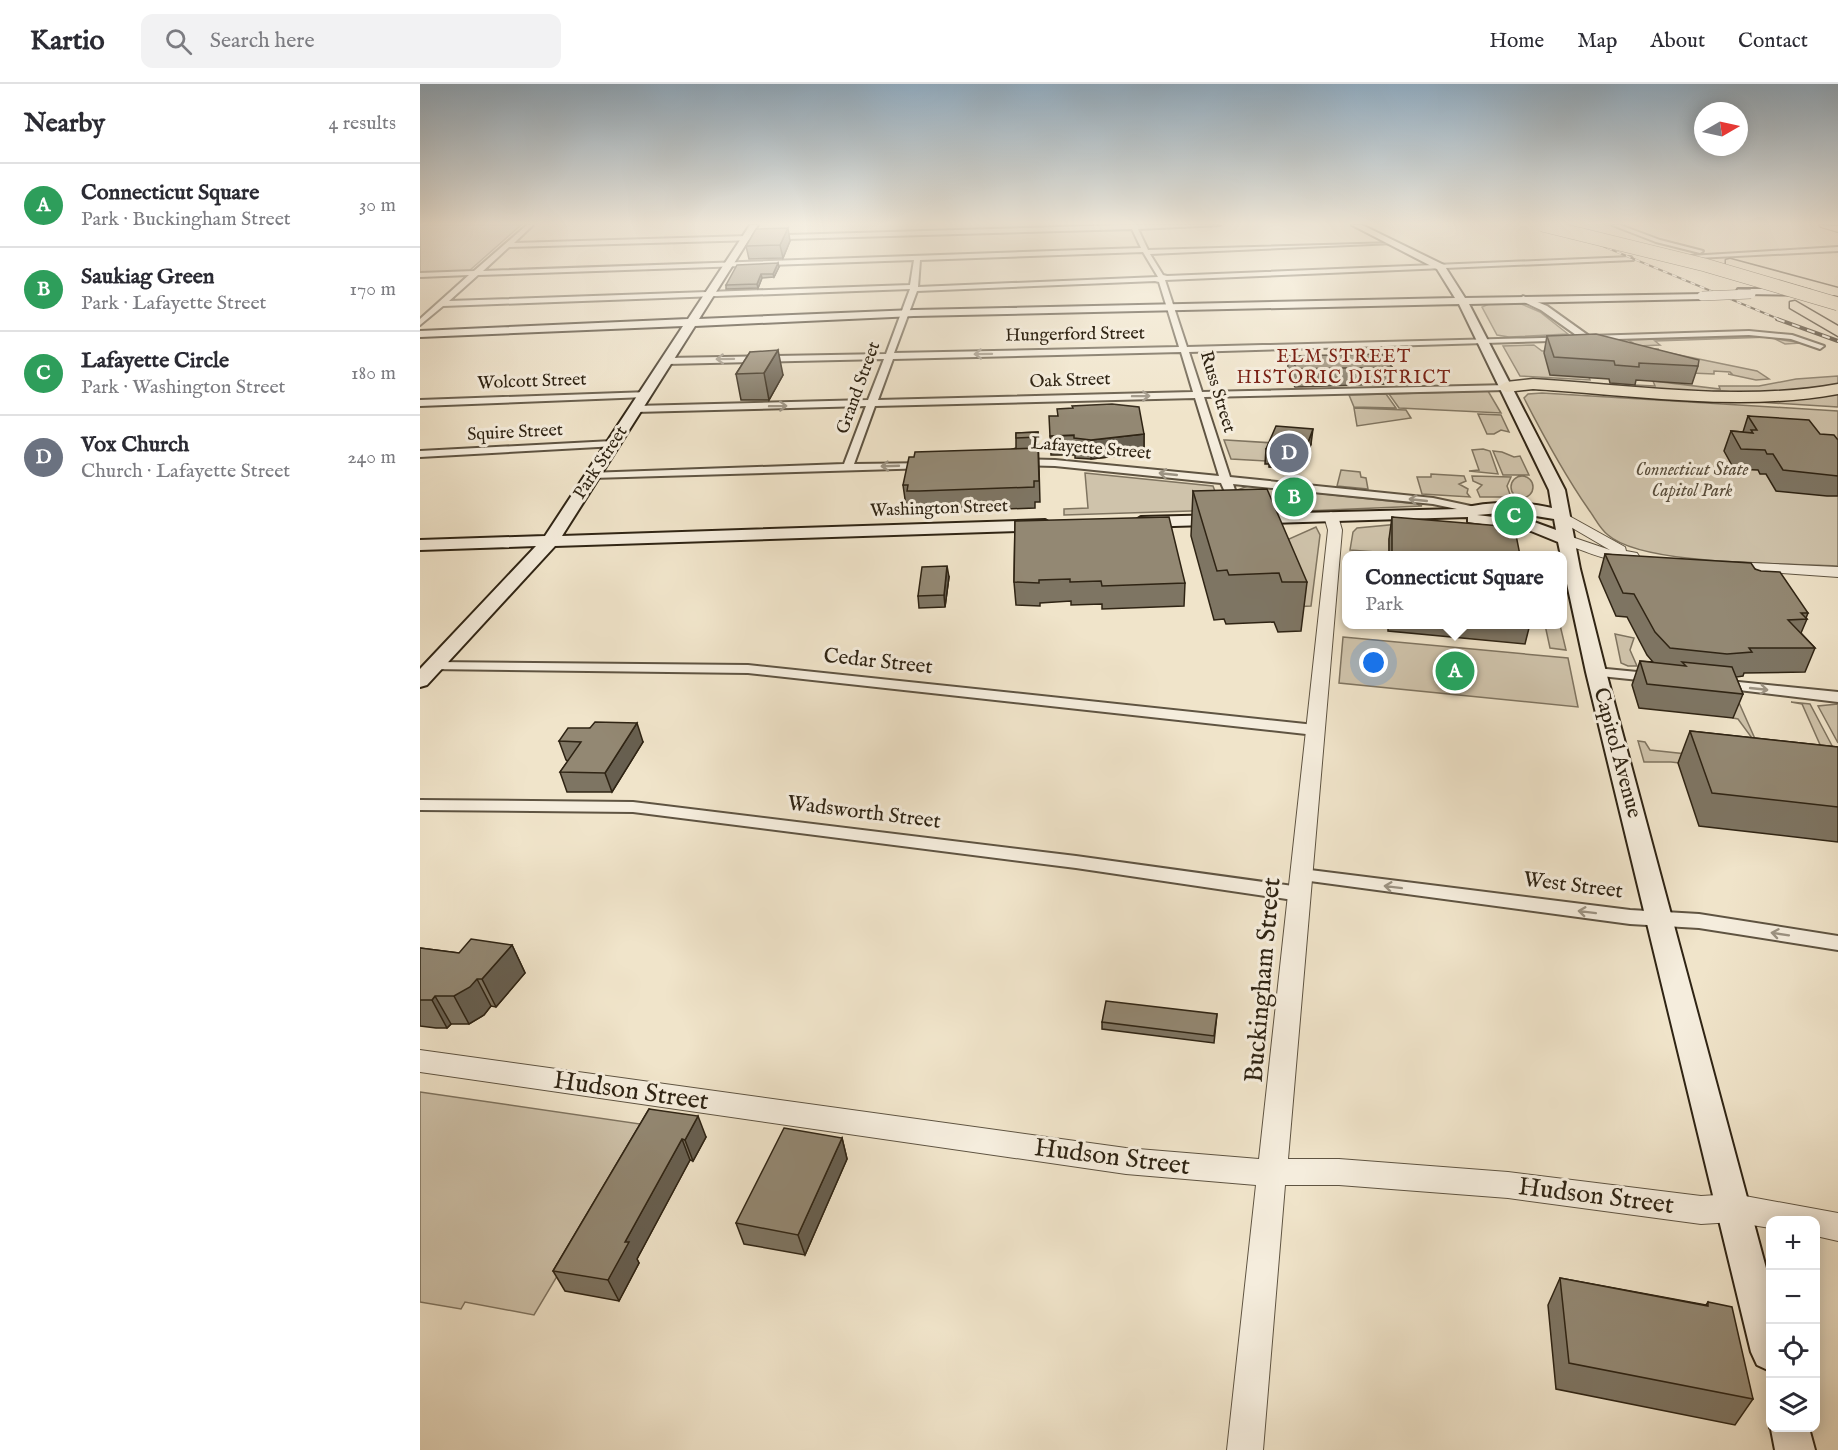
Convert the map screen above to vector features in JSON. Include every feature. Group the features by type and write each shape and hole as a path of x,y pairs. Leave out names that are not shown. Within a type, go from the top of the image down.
{"highway":[{"path":"1756,289 1838,324"},
{"path":"1786,289 1838,304"},
{"path":"1782,292 1838,312"},
{"path":"1795,305 1838,332"},
{"path":"1506,387 1530,384 1755,398 1795,397 1838,389"},
{"path":"1506,387 1532,391 1830,409"}],"main road":[{"name":"Park Street","path":"420,681 550,541 714,289"},
{"name":"Capitol Avenue","path":"1455,289 1557,490 1571,569 1596,672 1766,1336"},
{"path":"420,334 904,313 1523,298 1546,303 1656,295 1836,291"},
{"path":"1467,510 1539,499 1543,493 1539,476 1544,463"},
{"path":"1130,522 1235,511 1331,516 1531,508 1564,527"},
{"path":"1467,510 1489,522 1532,527 1564,527"},
{"name":"Washington Street","path":"420,545 1060,524"},
{"path":"1790,1432 1794,1450"}],"street":[{"path":"420,323 458,289"},
{"path":"441,304 870,289"},
{"name":"Grand Street","path":"848,467 914,289"},
{"name":"Russ Street","path":"1164,289 1200,395 1235,511"},
{"path":"1546,303 1586,338"},
{"name":"Hungerford Street","path":"668,361 1483,342 1758,333 1797,338 1820,346"},
{"name":"Oak Street","path":"635,409 1506,387"},
{"name":"Wolcott Street","path":"420,403 646,394"},
{"name":"Squire Street","path":"420,454 612,444"},
{"name":"Lafayette Street","path":"1008,462 1055,463 1433,501 1467,510"},
{"path":"592,476 938,464"},
{"name":"Buckingham Street","path":"1245,1450 1335,530 1331,516"},
{"path":"1564,527 1640,558 1605,554 1564,527"},
{"path":"1713,565 1838,572"},
{"name":"Cedar Street","path":"434,666 748,669 1315,730"},
{"path":"1596,672 1676,680"},
{"path":"1700,682 1838,697"},
{"name":"Wadsworth Street","path":"420,806 633,807 1076,862 1301,885"},
{"name":"West Street","path":"1301,885 1661,920 1699,921 1838,943"},
{"name":"Hudson Street","path":"420,1061 1126,1161 1240,1172 1339,1172 1508,1185 1701,1210 1734,1208 1779,1216"},
{"path":"1820,1223 1838,1227"}],"green space":[{"path":"1519,303 1540,312 1568,334 1509,337 1497,335 1482,307 1489,304"},
{"path":"1765,337 1655,341 1660,345 1638,346 1628,340"},
{"path":"1774,339 1801,343 1785,344"},
{"path":"1534,345 1542,351 1558,351 1550,374 1589,377 1590,380 1520,376 1503,346"},
{"path":"1625,348 1659,349 1650,349 1757,371 1769,379 1756,380 1728,374 1733,375 1730,372 1714,371 1714,374 1667,372"},
{"path":"1838,376 1838,384 1832,386 1759,395 1636,388 1635,385 1655,386 1653,381 1720,389 1719,386 1759,386 1796,379"},
{"path":"1488,391 1501,413 1399,408 1389,394"},
{"path":"1838,392 1838,407 1741,401"},
{"path":"1386,394 1396,408 1354,407 1349,395"},
{"name":"Connecticut State Capitol Park","path":"1528,394 1838,411 1838,566 1683,558 1652,553 1626,545 1608,535 1600,527 1571,483 1524,398"},
{"path":"1354,408 1406,410 1411,418 1357,426"},
{"path":"1478,414 1501,415 1509,432 1501,430 1494,434 1487,434"},
{"path":"1224,440 1274,443 1266,461 1231,459"},
{"path":"1472,450 1490,451 1498,474 1469,471 1479,470"},
{"path":"1493,451 1514,457 1520,456 1529,475 1503,475"},
{"path":"1341,470 1360,472 1361,477 1366,478 1368,489 1337,486"},
{"path":"1085,473 1213,486 1222,510 1064,515 1064,509 1088,508"},
{"path":"1431,474 1464,476 1466,481 1459,484 1468,489 1467,493 1470,497 1422,494 1417,477 1431,477"},
{"path":"1472,476 1511,477 1507,486 1511,497 1480,497 1477,490 1482,485 1473,481"},
{"path":"1522,476 1530,479 1533,487 1530,495 1522,498 1514,495 1511,487 1514,479"},
{"path":"1248,486 1422,506 1258,513 1237,490"},
{"path":"1400,524 1389,539 1389,551 1350,550 1353,532 1357,528"},
{"path":"1316,527 1320,535 1311,606 1292,607 1269,548"},
{"path":"1546,629 1561,629 1566,650 1550,648"},
{"path":"1615,634 1634,638 1630,650 1637,666 1621,663"},
{"path":"1343,637 1568,658 1578,707 1339,683"},
{"path":"1716,691 1738,693 1739,696 1736,696 1764,759 1829,765 1802,704 1791,702 1810,704 1838,757 1838,780 1834,780 1831,773 1795,769 1798,776 1671,762 1644,762 1638,741 1645,742 1650,750 1762,762 1752,738 1738,719 1733,718 1724,695 1718,695"},
{"path":"1838,704 1838,743 1818,706"},
{"path":"420,1092 647,1125 534,1315 465,1302 461,1309 420,1302"}],"building":[{"path":"1596,334 1699,360 1698,366 1639,363 1639,367 1615,365 1614,361 1554,357 1547,336"},
{"path":"778,350 764,373 736,374 750,352"},
{"path":"1382,354 1392,367 1297,369 1289,356"},
{"path":"1112,404 1139,407 1144,434 1091,440 1074,438 1074,435 1050,436 1049,416 1058,416 1057,409"},
{"path":"1748,416 1809,420 1820,434 1834,435 1838,440 1838,476 1783,470 1773,454 1767,454 1765,450 1741,449 1731,431 1753,433 1751,430 1757,430"},
{"path":"1276,426 1313,429 1304,453 1299,452 1298,455 1270,452 1271,450 1266,449"},
{"path":"1038,432 1038,437 1016,438 1016,433"},
{"path":"1038,448 1039,481 1034,481 1034,487 907,491 908,485 903,485 909,457 914,457 915,452"},
{"path":"1267,489 1307,582 1282,582 1279,573 1229,575 1227,570 1217,571 1193,491"},
{"path":"1169,517 1185,583 1102,586 1101,581 1070,582 1070,579 1039,580 1039,583 1014,582 1015,521"},
{"path":"1392,517 1513,527 1519,551 1392,551"},
{"path":"1605,554 1751,563 1755,569 1761,571 1780,572 1808,613 1801,613 1807,619 1788,620 1815,648 1749,648 1752,652 1727,654 1670,648 1655,632 1634,594 1623,593"},
{"path":"947,566 944,595 918,596 922,567"},
{"path":"1640,661 1686,666 1682,662 1732,667 1743,694 1647,684"},
{"path":"595,722 637,723 605,773 560,772 581,742 559,741 568,728 590,728"},
{"path":"1690,731 1838,747 1838,807 1712,793"},
{"path":"471,939 512,945 482,979 477,979 470,987 454,996 435,996 432,1000 420,1000 420,948 459,953"},
{"path":"1106,1001 1217,1014 1214,1036 1102,1022"},
{"path":"649,1109 698,1116 685,1140 682,1139 625,1242 629,1242 608,1280 553,1271"},
{"path":"784,1128 842,1138 798,1235 736,1223"},
{"path":"1560,1278 1708,1306 1708,1302 1732,1307 1753,1399 1569,1363"}],"railway":[{"path":"1706,289 1781,320"},
{"path":"1777,319 1838,341"}],"place":[{"name":"Vox Church","path":"1289,453"},
{"name":"Saukiag Green","path":"1294,497"},
{"name":"Lafayette Circle","path":"1514,516"},
{"name":"Connecticut Square","path":"1455,671"}],"district":[{"name":"ELM STREET HISTORIC DISTRICT","path":"1344,367"}]}
